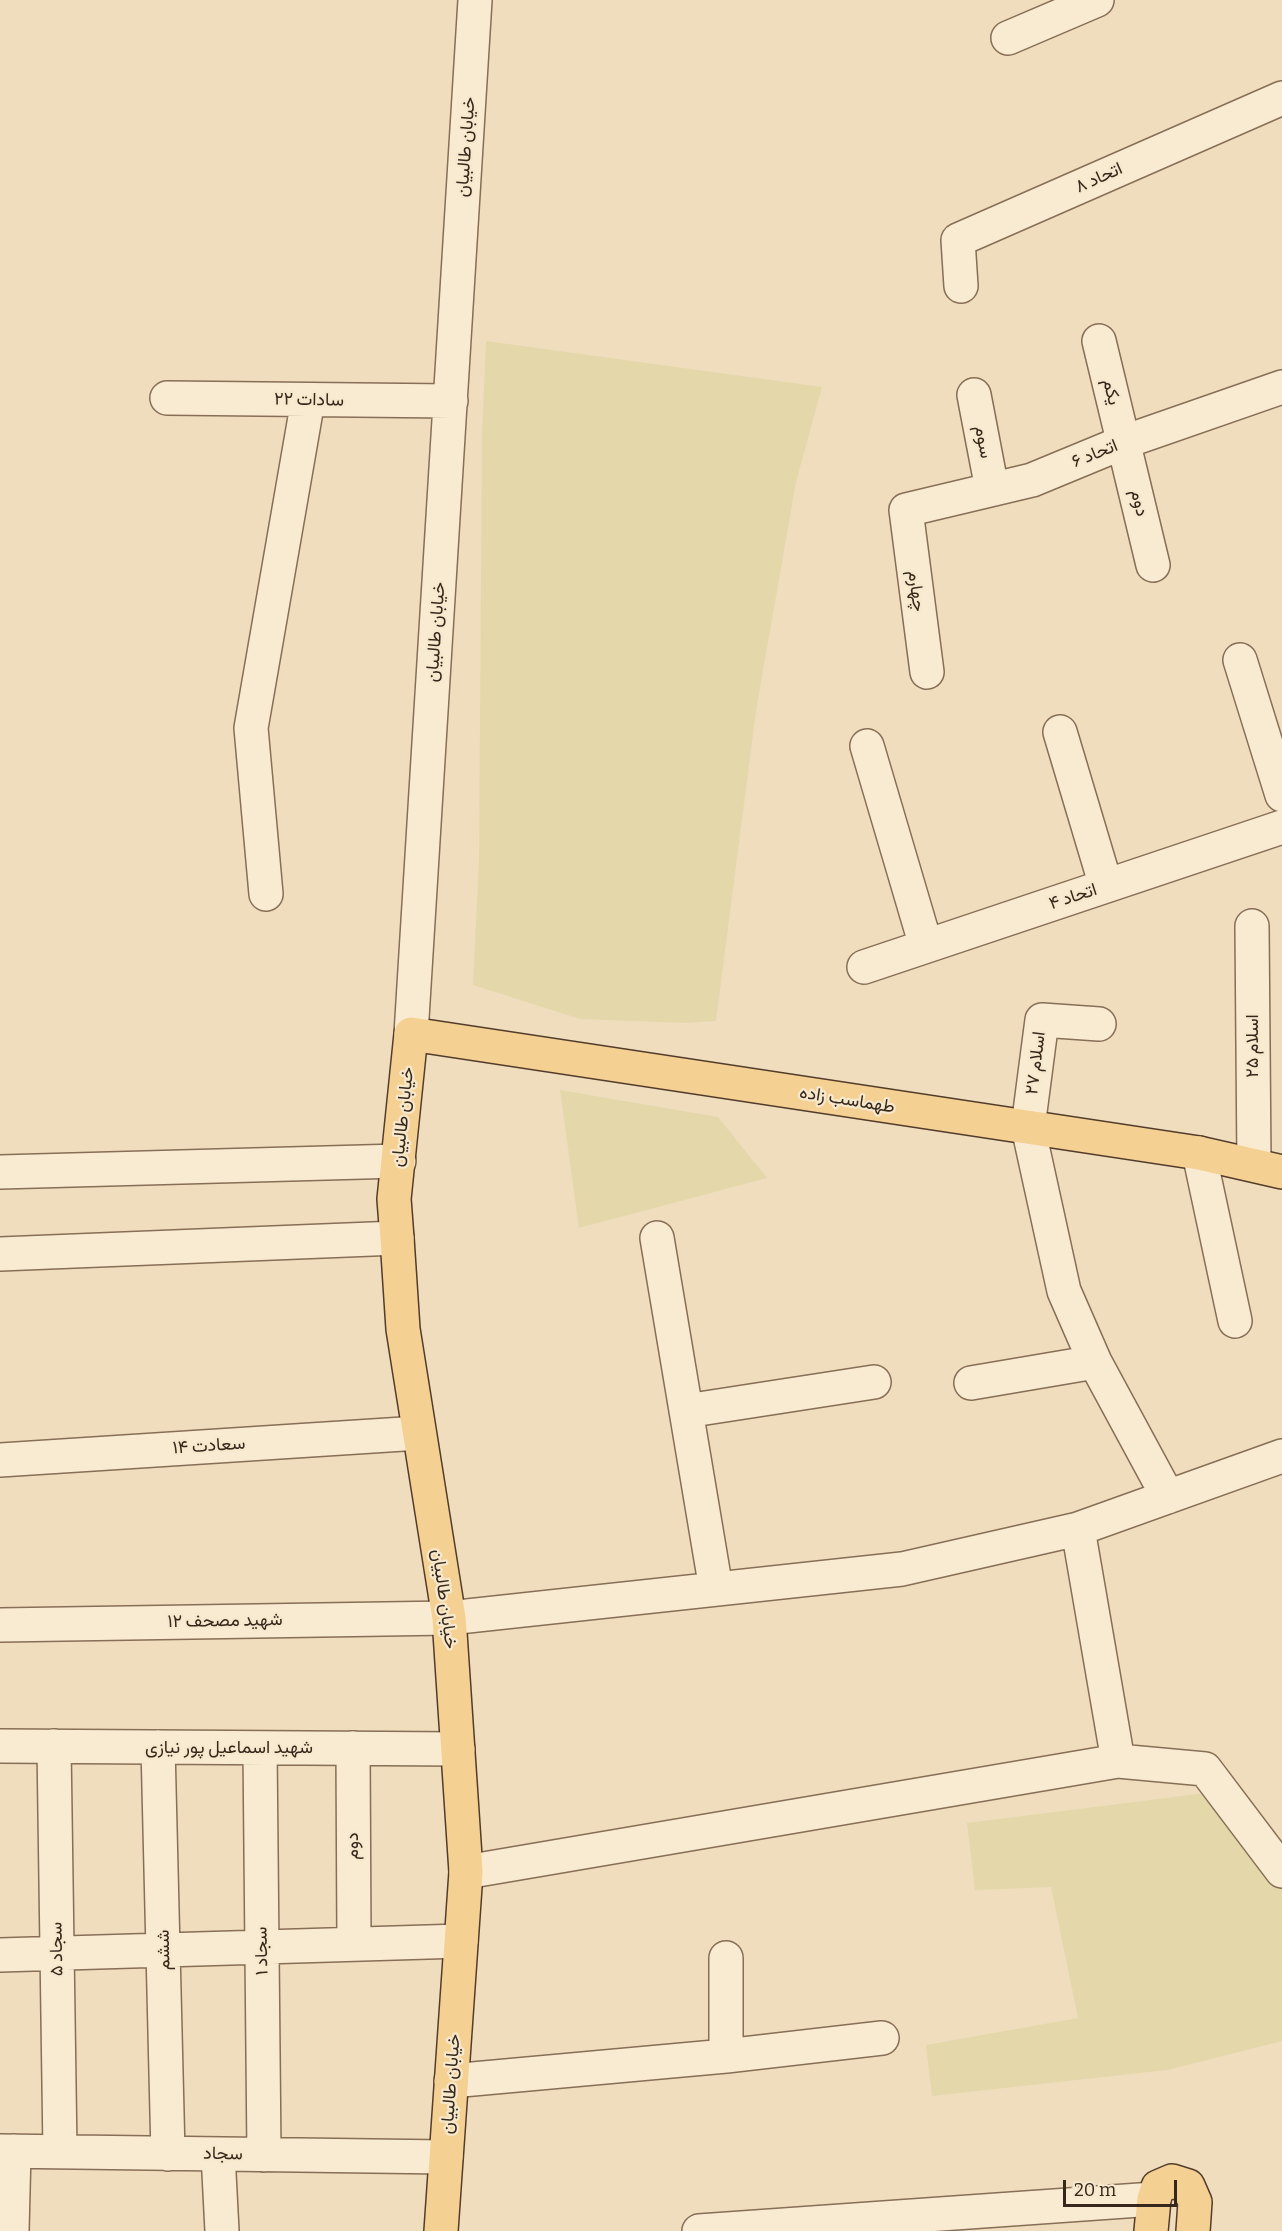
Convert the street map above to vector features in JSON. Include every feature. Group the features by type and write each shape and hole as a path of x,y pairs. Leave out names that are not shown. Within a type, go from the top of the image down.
{"main road":[{"name":"طهماسب زاده","path":"411,1034 1199,1153 1268,1168"},
{"name":"خیابان طالبیان","path":"411,1034 394,1199 403,1329 449,1618 466,1872 441,2231"},
{"path":"1152,2215 1158,2187 1172,2181 1188,2186 1194,2216"}],"street":[{"name":"خیابان طالبیان","path":"411,1034 476,0"},
{"path":"1008,38 1097,0"},
{"name":"اتحاد ۸","path":"961,286 958,240 1282,98"},
{"name":"یکم","path":"1099,341 1124,442"},
{"name":"اتحاد ۶","path":"906,510 1032,480 1124,442 1282,387"},
{"name":"سوم","path":"974,395 992,489"},
{"name":"سادات ۲۲","path":"167,398 451,401"},
{"path":"266,894 251,728 308,400"},
{"name":"دوم","path":"1124,442 1153,565"},
{"name":"چهارم","path":"906,510 927,672"},
{"path":"1240,660 1282,795"},
{"path":"1060,732 1106,886"},
{"path":"867,746 926,946"},
{"name":"اتحاد ۴","path":"864,967 1282,827"},
{"name":"اسلام ۲۵","path":"1252,926 1268,1168"},
{"name":"اسلام ۲۷","path":"1028,1127 1042,1020 1099,1024"},
{"path":"1028,1127 1064,1292 1095,1362 1168,1497"},
{"path":"1199,1153 1235,1321"},
{"path":"0,1172 399,1161"},
{"path":"0,1254 397,1238"},
{"path":"657,1238 716,1589"},
{"path":"971,1383 1095,1362"},
{"path":"686,1411 874,1382"},
{"name":"سعادت ۱۴","path":"0,1460 419,1433"},
{"name":"شهید مصحف ۱۲","path":"0,1624 449,1618 902,1569 1078,1529 1282,1456"},
{"path":"1078,1529 1118,1761"},
{"name":"شهید اسماعیل پور نیازی","path":"0,1746 458,1749"},
{"name":"سجاد ۵","path":"54,1746 60,2152"},
{"name":"ششم","path":"158,1747 168,2154"},
{"name":"سجاد ۱","path":"260,1748 264,2155"},
{"name":"دوم","path":"353,1748 354,1944"},
{"path":"466,1872 1118,1761 1205,1769 1282,1871"},
{"path":"0,1955 461,1941"},
{"path":"726,1958 726,2056"},
{"path":"451,2080 726,2056 882,2038"},
{"path":"7,2151 12,2231"},
{"name":"سجاد","path":"7,2151 446,2157"},
{"path":"218,2154 222,2231"},
{"path":"699,2231 1152,2215"}],"shaded area":[{"path":"486,341 822,387 796,482 756,711 716,1021 685,1023 580,1019 473,985 479,861 482,434"},
{"path":"560,1090 718,1117 767,1178 579,1228"},
{"path":"1206,1793 1282,1889 1282,2041 1167,2070 932,2096 926,2045 1078,2018 1051,1887 975,1890 967,1823"}]}
